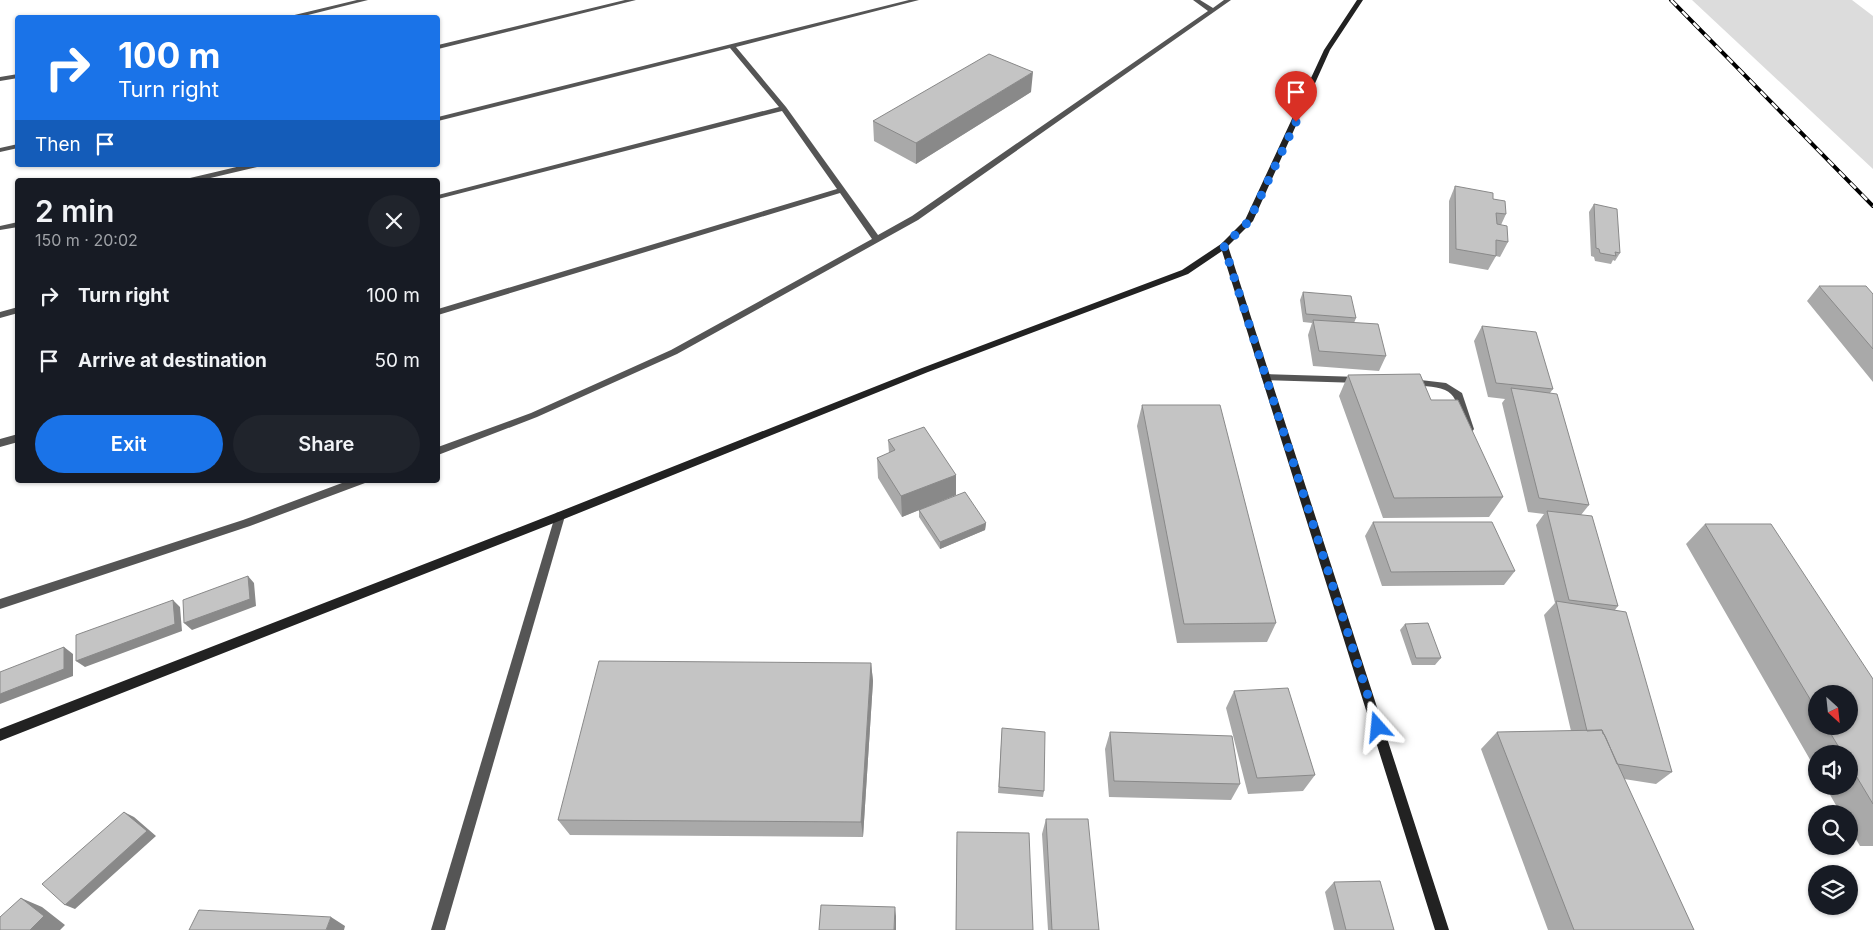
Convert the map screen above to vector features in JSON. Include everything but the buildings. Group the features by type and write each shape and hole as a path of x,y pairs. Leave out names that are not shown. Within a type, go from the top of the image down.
{"main road":[{"path":"0,735 560,516 925,370 1185,272 1224,246 1249,221 1327,50 1360,0"},
{"path":"1224,246 1442,930"}],"street":[{"path":"298,15 366,0"},
{"path":"440,47 634,0"},
{"path":"440,119 916,0"},
{"path":"1196,0 1213,11"},
{"path":"440,450 534,415 674,352 914,218 1228,0"},
{"path":"732,46 784,108 876,239"},
{"path":"0,80 15,77"},
{"path":"440,196 784,108"},
{"path":"0,150 15,147"},
{"path":"201,178 246,167"},
{"path":"440,311 842,190"},
{"path":"0,228 15,225"},
{"path":"0,315 15,311"},
{"path":"1266,377 1372,381"},
{"path":"1402,382 1431,383 1446,386 1459,395 1472,438"},
{"path":"0,443 15,439"},
{"path":"0,604 246,524 353,483"},
{"path":"438,930 560,516"}],"shaded area":[{"path":"1692,0 1852,0 1873,16 1873,169"}],"railway":[{"path":"1671,0 1873,206"}],"route":[{"path":"1296,122 1249,221 1224,246 1378,727"}]}
